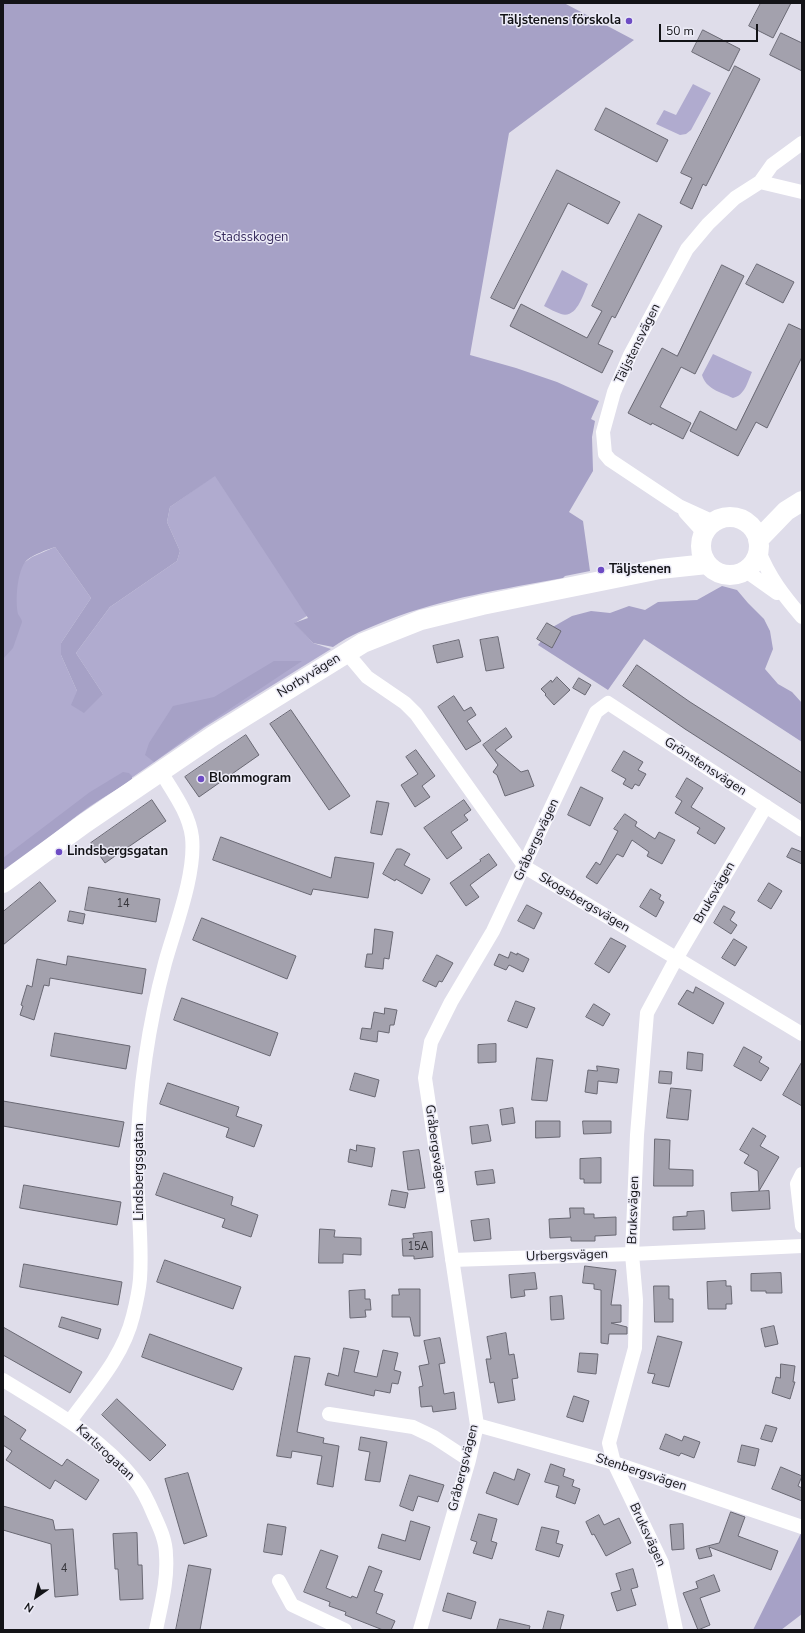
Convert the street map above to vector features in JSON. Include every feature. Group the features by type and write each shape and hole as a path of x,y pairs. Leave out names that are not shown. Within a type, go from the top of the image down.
{"street":[{"name":"Täljstensvägen","path":"706,541 679,506 617,466 605,454 603,432 614,392 630,356 687,249 708,224 735,198 760,182 772,164 802,143"},
{"path":"760,182 802,192"},
{"path":"794,506 755,538 754,563 746,571 736,575 718,573 710,568 706,541 718,519 728,517 739,518 755,538 767,572 802,617"},
{"name":"Norbyvägen","path":"3,883 85,823 213,736 346,652 363,643 421,620 660,569 706,541"},
{"path":"746,571 789,602"},
{"name":"Skogsbergsvägen","path":"346,652 367,677 405,703 416,714 525,867 802,1034"},
{"name":"Gråbergsvägen","path":"420,1630 469,1460 477,1425 425,1078 431,1042 451,1002 493,931 525,867 596,712 608,703"},
{"name":"Grönstensvägen","path":"608,703 802,830"},
{"name":"Lindsbergsgatan","path":"70,1421 118,1356 132,1318 140,1281 141,1238 137,1157 142,1082 151,1024 164,966 190,874 192,844 192,837 186,814 161,772"},
{"name":"Bruksvägen","path":"676,1630 662,1563 614,1463 609,1443 635,1348 636,1300 632,1254 637,1135 647,1013 676,959 766,806"},
{"path":"802,1174 797,1184 802,1226"},
{"name":"Urbergsvägen","path":"452,1260 802,1246"},
{"name":"Karlsrogatan","path":"3,1380 70,1421 102,1446 136,1481 150,1506 165,1542 166,1571 156,1630"},
{"path":"329,1414 413,1427 434,1437 469,1460"},
{"name":"Stenbergsvägen","path":"477,1425 614,1463 802,1527"},
{"path":"280,1581 292,1605 344,1630"}],"shaded area":[{"path":"693,84 711,93 691,130 686,134 680,135 656,124 664,110 676,115"},
{"path":"562,270 588,284 579,305 567,315 561,314 544,306"},
{"path":"713,354 752,372 745,388 737,396 733,398 719,392 710,387 704,380 702,375"},
{"path":"222,470 312,613 295,623 313,643 331,649 205,727 3,869 3,645 6,598 11,572 32,557 55,547 91,598 61,643 61,655 77,691 103,694 76,653 110,607 177,561 180,551 167,522 170,507"}],"green space":[{"name":"Stadsskogen","path":"3,3 564,3 634,40 509,133 470,355 516,368 557,382 599,401 591,419 595,421 592,437 593,471 569,512 583,521 590,571 565,576 563,578 496,590 409,612 366,629 333,647 313,643 294,623 308,618 215,476 170,507 167,522 180,551 177,561 110,607 76,653 103,694 84,713 71,705 77,691 61,655 61,643 91,598 55,547 27,560 21,570 17,594 17,608 22,622 13,648 3,659"},
{"path":"722,586 737,590 764,619 770,631 773,649 765,669 778,684 792,692 802,703 802,742 644,639 608,690 538,645 551,628 572,616 591,611 610,613 629,606 645,610 658,602 697,600"},
{"path":"274,661 302,661 189,736 154,762 145,755 149,743 173,706 214,697"},
{"path":"123,772 129,773 132,776 132,779 88,807 3,873 3,858 90,792"},
{"path":"802,1531 802,1614 781,1630 753,1630"}],"building":[{"path":"761,3 791,3 773,38 749,26"},
{"path":"703,30 740,49 729,71 692,52"},
{"path":"781,33 802,43 802,71 770,55"},
{"path":"735,66 760,79 706,186 703,184 692,209 680,203 692,178 681,173"},
{"path":"606,108 668,140 657,162 595,130"},
{"path":"557,170 620,202 608,224 568,203 514,309 491,298"},
{"path":"639,214 662,226 615,318 612,316 598,344 613,351 602,373 510,326 521,304 587,338 602,311 592,306"},
{"path":"757,264 794,282 783,303 746,284"},
{"path":"722,265 744,276 695,374 681,367 660,407 691,423 683,439 652,423 651,425 628,413 662,348 677,356"},
{"path":"789,324 802,330 802,357 767,428 756,422 738,456 690,431 700,411 736,430"},
{"path":"547,623 561,631 552,648 537,639"},
{"path":"498,637 504,668 486,671 480,640"},
{"path":"459,640 463,657 437,663 433,646"},
{"path":"637,665 690,702 802,773 802,804 685,729 623,686"},
{"path":"557,677 570,690 554,705 541,689"},
{"path":"579,678 591,685 585,695 573,688"},
{"path":"454,696 464,711 471,707 476,715 467,721 481,741 466,750 438,707"},
{"path":"291,710 350,796 329,810 270,724"},
{"path":"506,728 512,737 495,750 521,772 528,770 534,786 505,796 497,775 493,772 498,765 483,745"},
{"path":"246,735 259,755 199,797 185,777"},
{"path":"416,750 435,776 422,786 430,797 415,807 401,785 418,774 406,757"},
{"path":"624,751 643,762 638,770 646,774 639,786 635,784 632,789 623,784 626,779 612,771"},
{"path":"687,778 703,788 691,807 725,828 715,844 697,833 700,828 675,813 682,801 676,797"},
{"path":"581,787 603,798 590,826 568,815"},
{"path":"152,800 166,821 105,863 91,843"},
{"path":"464,800 471,810 464,815 468,820 451,832 462,848 447,859 424,828"},
{"path":"377,801 389,803 382,835 371,833"},
{"path":"625,814 637,822 635,826 655,839 659,832 675,840 662,864 647,856 649,852 632,840 623,857 617,854 597,884 586,877 596,862 600,865 618,831 614,829"},
{"path":"221,837 331,878 335,857 374,863 368,898 313,889 311,895 213,860"},
{"path":"792,848 802,852 802,864 787,857"},
{"path":"397,849 401,849 410,854 404,865 430,879 422,894 396,879 395,881 383,874"},
{"path":"489,854 497,865 470,885 479,897 466,906 450,883"},
{"path":"40,882 56,901 3,945 3,912"},
{"path":"769,883 782,891 771,909 758,901"},
{"path":"89,887 160,899 156,922 85,910"},
{"path":"651,889 661,895 659,899 664,902 656,917 640,907"},
{"path":"527,905 542,913 534,929 518,921"},
{"path":"724,906 735,912 730,920 737,925 731,934 714,923"},
{"path":"70,911 85,914 83,924 68,921"},
{"path":"202,918 296,956 287,979 193,940"},
{"path":"375,929 393,932 389,959 384,958 383,969 365,967 367,954 372,954"},
{"path":"611,938 626,946 609,973 595,964"},
{"path":"734,939 747,947 735,966 722,958"},
{"path":"511,952 517,955 517,953 529,959 523,972 509,965 506,970 494,965 499,954 508,958"},
{"path":"437,955 453,963 442,982 439,981 436,987 423,981"},
{"path":"68,956 146,969 142,994 50,978 49,986 44,985 34,1020 20,1015 23,1006 21,1005 27,985 32,987 37,959 66,965"},
{"path":"696,987 724,1003 713,1024 678,1004 687,990 693,993"},
{"path":"182,998 278,1033 270,1056 174,1020"},
{"path":"516,1001 535,1008 527,1028 508,1021"},
{"path":"594,1004 610,1014 603,1026 586,1017"},
{"path":"385,1008 397,1010 394,1025 390,1025 389,1033 378,1031 377,1042 360,1039 362,1028 371,1029 374,1012 384,1014"},
{"path":"55,1033 130,1046 126,1069 51,1056"},
{"path":"496,1044 496,1062 478,1063 478,1045"},
{"path":"744,1047 762,1057 759,1062 769,1068 761,1081 734,1066"},
{"path":"688,1052 703,1054 702,1071 687,1069"},
{"path":"537,1058 553,1060 547,1101 532,1100"},
{"path":"802,1062 802,1106 783,1095"},
{"path":"597,1066 619,1069 617,1083 598,1081 597,1094 585,1092 588,1070 597,1071"},
{"path":"660,1071 672,1072 671,1084 659,1083"},
{"path":"355,1073 379,1080 375,1097 350,1090"},
{"path":"168,1083 239,1107 236,1116 262,1125 254,1147 226,1137 229,1128 160,1104"},
{"path":"671,1088 691,1090 688,1120 667,1118"},
{"path":"3,1101 124,1122 119,1147 3,1126"},
{"path":"513,1108 515,1123 502,1125 500,1110"},
{"path":"536,1121 560,1121 560,1137 536,1138"},
{"path":"583,1121 611,1121 611,1133 584,1134"},
{"path":"488,1125 491,1141 472,1144 470,1127"},
{"path":"753,1128 766,1136 760,1146 779,1157 759,1191 758,1171 744,1163 749,1155 740,1150"},
{"path":"655,1139 670,1140 669,1169 693,1170 693,1186 654,1186"},
{"path":"357,1145 375,1148 372,1167 348,1162 350,1149 356,1151"},
{"path":"419,1150 425,1188 408,1190 403,1152"},
{"path":"601,1158 601,1183 584,1183 584,1179 580,1179 580,1159"},
{"path":"493,1170 495,1183 477,1185 475,1172"},
{"path":"164,1173 233,1197 231,1205 258,1215 251,1237 222,1227 225,1219 156,1195"},
{"path":"24,1185 121,1202 117,1225 20,1208"},
{"path":"392,1190 408,1193 405,1208 389,1205"},
{"path":"769,1191 770,1209 732,1211 731,1193"},
{"path":"570,1208 584,1208 584,1214 594,1214 594,1218 616,1217 616,1235 595,1236 595,1241 571,1241 571,1237 550,1238 549,1219 570,1218"},
{"path":"704,1211 705,1229 673,1230 673,1217 687,1216 687,1212"},
{"path":"489,1219 491,1239 474,1241 471,1221"},
{"path":"320,1229 335,1230 334,1237 361,1238 361,1255 343,1254 343,1263 319,1263"},
{"path":"432,1232 433,1257 414,1259 414,1256 403,1256 402,1239 414,1238 413,1234"},
{"path":"165,1260 241,1287 233,1309 157,1282"},
{"path":"24,1264 122,1282 118,1305 20,1287"},
{"path":"585,1266 616,1270 611,1305 621,1305 621,1322 611,1323 627,1327 627,1334 609,1334 608,1344 601,1343 601,1290 594,1289 594,1284 583,1283"},
{"path":"535,1273 537,1289 524,1290 525,1296 511,1298 509,1275"},
{"path":"781,1273 782,1293 751,1291 751,1274"},
{"path":"726,1281 726,1286 731,1286 732,1304 726,1304 726,1309 708,1309 707,1282"},
{"path":"654,1286 669,1286 669,1299 673,1299 673,1322 655,1322"},
{"path":"399,1289 420,1289 420,1336 414,1336 410,1317 392,1317 392,1295 399,1295"},
{"path":"365,1290 365,1299 370,1299 371,1310 365,1310 366,1317 350,1318 349,1291"},
{"path":"562,1296 564,1319 551,1320 550,1297"},
{"path":"62,1317 101,1329 98,1339 59,1327"},
{"path":"774,1326 778,1344 765,1347 761,1329"},
{"path":"3,1327 82,1372 70,1393 3,1355"},
{"path":"506,1333 509,1355 514,1354 518,1378 512,1379 515,1400 498,1403 494,1382 490,1383 486,1359 491,1359 487,1337"},
{"path":"150,1334 242,1368 233,1390 142,1357"},
{"path":"658,1336 682,1342 669,1387 652,1383 655,1374 648,1373"},
{"path":"440,1338 445,1363 439,1364 444,1394 454,1392 456,1409 433,1412 432,1406 421,1407 419,1387 423,1386 419,1366 429,1364 424,1341"},
{"path":"344,1348 359,1351 354,1372 377,1377 383,1350 398,1353 394,1370 401,1372 398,1384 392,1383 390,1393 375,1390 374,1396 325,1385 328,1373 338,1376"},
{"path":"580,1353 598,1354 596,1374 578,1372"},
{"path":"295,1356 310,1358 297,1432 324,1438 323,1443 339,1446 333,1487 317,1484 322,1456 292,1451 291,1458 277,1456"},
{"path":"781,1364 795,1366 793,1382 795,1382 790,1399 772,1393 776,1377 780,1378"},
{"path":"574,1396 589,1401 583,1422 567,1417"},
{"path":"117,1399 166,1445 150,1461 102,1415"},
{"path":"3,1415 26,1430 20,1439 62,1466 67,1459 99,1480 86,1500 55,1480 50,1489 6,1460 12,1451 3,1445"},
{"path":"766,1425 777,1428 772,1442 761,1439"},
{"path":"666,1434 682,1441 684,1436 700,1442 694,1458 681,1453 679,1456 660,1449"},
{"path":"361,1437 387,1442 380,1482 365,1480 370,1452 359,1450"},
{"path":"742,1445 759,1449 755,1466 738,1462"},
{"path":"551,1464 565,1469 563,1476 574,1480 572,1486 580,1489 575,1504 556,1497 559,1486 545,1482"},
{"path":"781,1467 802,1476 798,1486 802,1488 802,1501 772,1489"},
{"path":"518,1469 530,1474 518,1505 486,1493 494,1472 514,1480"},
{"path":"188,1473 207,1536 184,1544 165,1479"},
{"path":"410,1475 444,1485 438,1502 418,1496 413,1511 400,1506"},
{"path":"3,1506 53,1520 55,1530 73,1529 78,1595 55,1597 51,1544 3,1530"},
{"path":"731,1512 745,1517 738,1536 778,1551 771,1570 709,1547 712,1556 699,1559 696,1549 719,1543"},
{"path":"479,1514 497,1519 491,1541 497,1543 492,1559 473,1553 477,1542 471,1540"},
{"path":"599,1515 604,1525 619,1518 631,1543 606,1556 594,1534 592,1535 586,1522"},
{"path":"411,1521 430,1527 420,1560 378,1548 382,1534 405,1541"},
{"path":"268,1524 286,1527 282,1555 264,1552"},
{"path":"683,1524 684,1549 672,1550 670,1525"},
{"path":"542,1527 559,1531 556,1543 563,1545 559,1557 536,1550"},
{"path":"137,1533 138,1565 142,1565 143,1599 120,1600 118,1569 115,1569 113,1534"},
{"path":"321,1550 338,1556 326,1588 351,1598 352,1596 357,1598 369,1566 382,1571 374,1591 383,1594 376,1613 395,1621 391,1630 383,1630 345,1615 346,1612 329,1606 330,1602 304,1592"},
{"path":"189,1565 211,1569 200,1630 176,1630"},
{"path":"633,1569 638,1587 631,1589 636,1605 617,1611 611,1593 621,1590 616,1574"},
{"path":"714,1575 720,1591 700,1598 710,1625 698,1630 683,1593 698,1588 696,1582"},
{"path":"448,1593 476,1602 471,1619 443,1611"},
{"path":"548,1611 564,1615 560,1630 543,1630"},
{"path":"500,1619 530,1626 529,1630 497,1630"}],"place":[{"name":"Täljstenens förskola","path":"629,21"},
{"name":"Täljstenen","path":"601,570"},
{"name":"Blommogram","path":"201,779"},
{"name":"Lindsbergsgatan","path":"59,852"}]}
